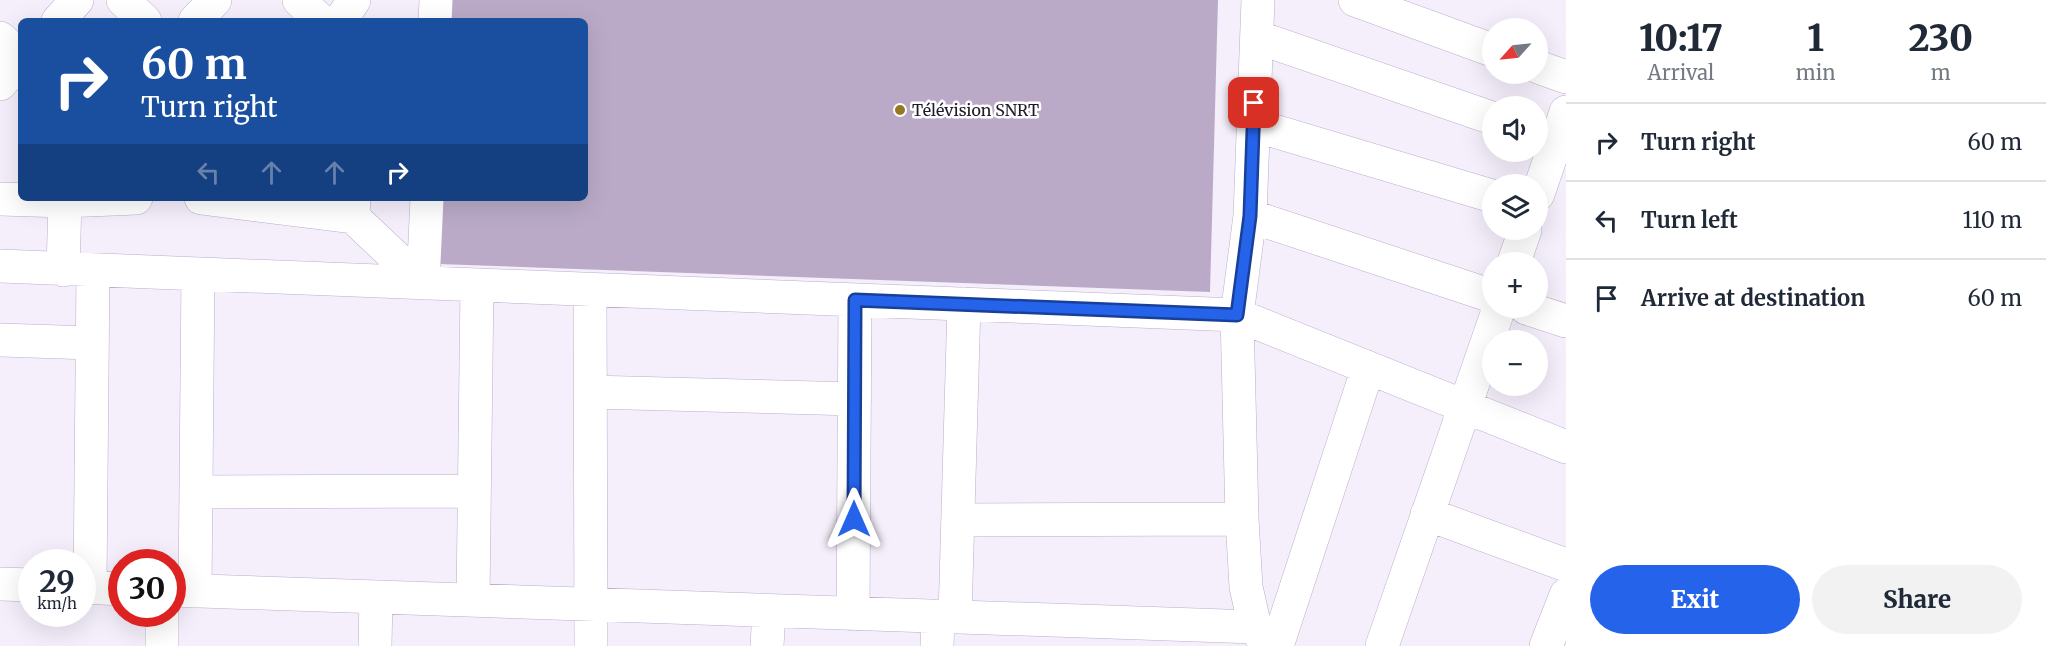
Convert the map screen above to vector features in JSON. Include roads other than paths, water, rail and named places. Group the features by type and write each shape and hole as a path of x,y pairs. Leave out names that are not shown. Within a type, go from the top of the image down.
{"street":[{"path":"61,18 77,0"},
{"path":"123,0 142,18"},
{"path":"198,18 215,0"},
{"path":"299,0 318,18"},
{"path":"342,18 354,0"},
{"path":"362,18 363,0"},
{"path":"435,18 436,0"},
{"path":"1258,0 1250,216 1237,315 1246,587 1267,640"},
{"path":"1355,0 1482,46"},
{"path":"1257,37 1482,115"},
{"path":"0,38 18,56"},
{"path":"0,84 18,63"},
{"path":"1548,71 1566,77"},
{"path":"1254,125 1482,193"},
{"path":"1544,174 1556,132"},
{"path":"65,201 92,343 98,588"},
{"path":"274,201 347,204 423,283"},
{"path":"423,283 427,201"},
{"path":"1250,216 1482,293"},
{"path":"0,266 1237,315 1566,447"},
{"path":"186,574 196,492 198,274"},
{"path":"473,600 477,285"},
{"path":"590,290 591,646"},
{"path":"853,614 855,300"},
{"path":"943,626 958,520 964,304"},
{"path":"1548,315 1566,321"},
{"path":"1382,646 1495,318"},
{"path":"0,340 92,343"},
{"path":"1267,640 1368,368"},
{"path":"590,392 855,399"},
{"path":"196,492 474,491"},
{"path":"1427,514 1566,565"},
{"path":"958,520 1242,519"},
{"path":"0,584 18,585"},
{"path":"186,591 853,614 943,626 1267,640"},
{"path":"1546,646 1566,595"},
{"path":"375,646 376,597"},
{"path":"767,646 769,611"},
{"path":"162,627 162,646"}],"place":[{"name":"Télévision SNRT","path":"900,110"}]}
